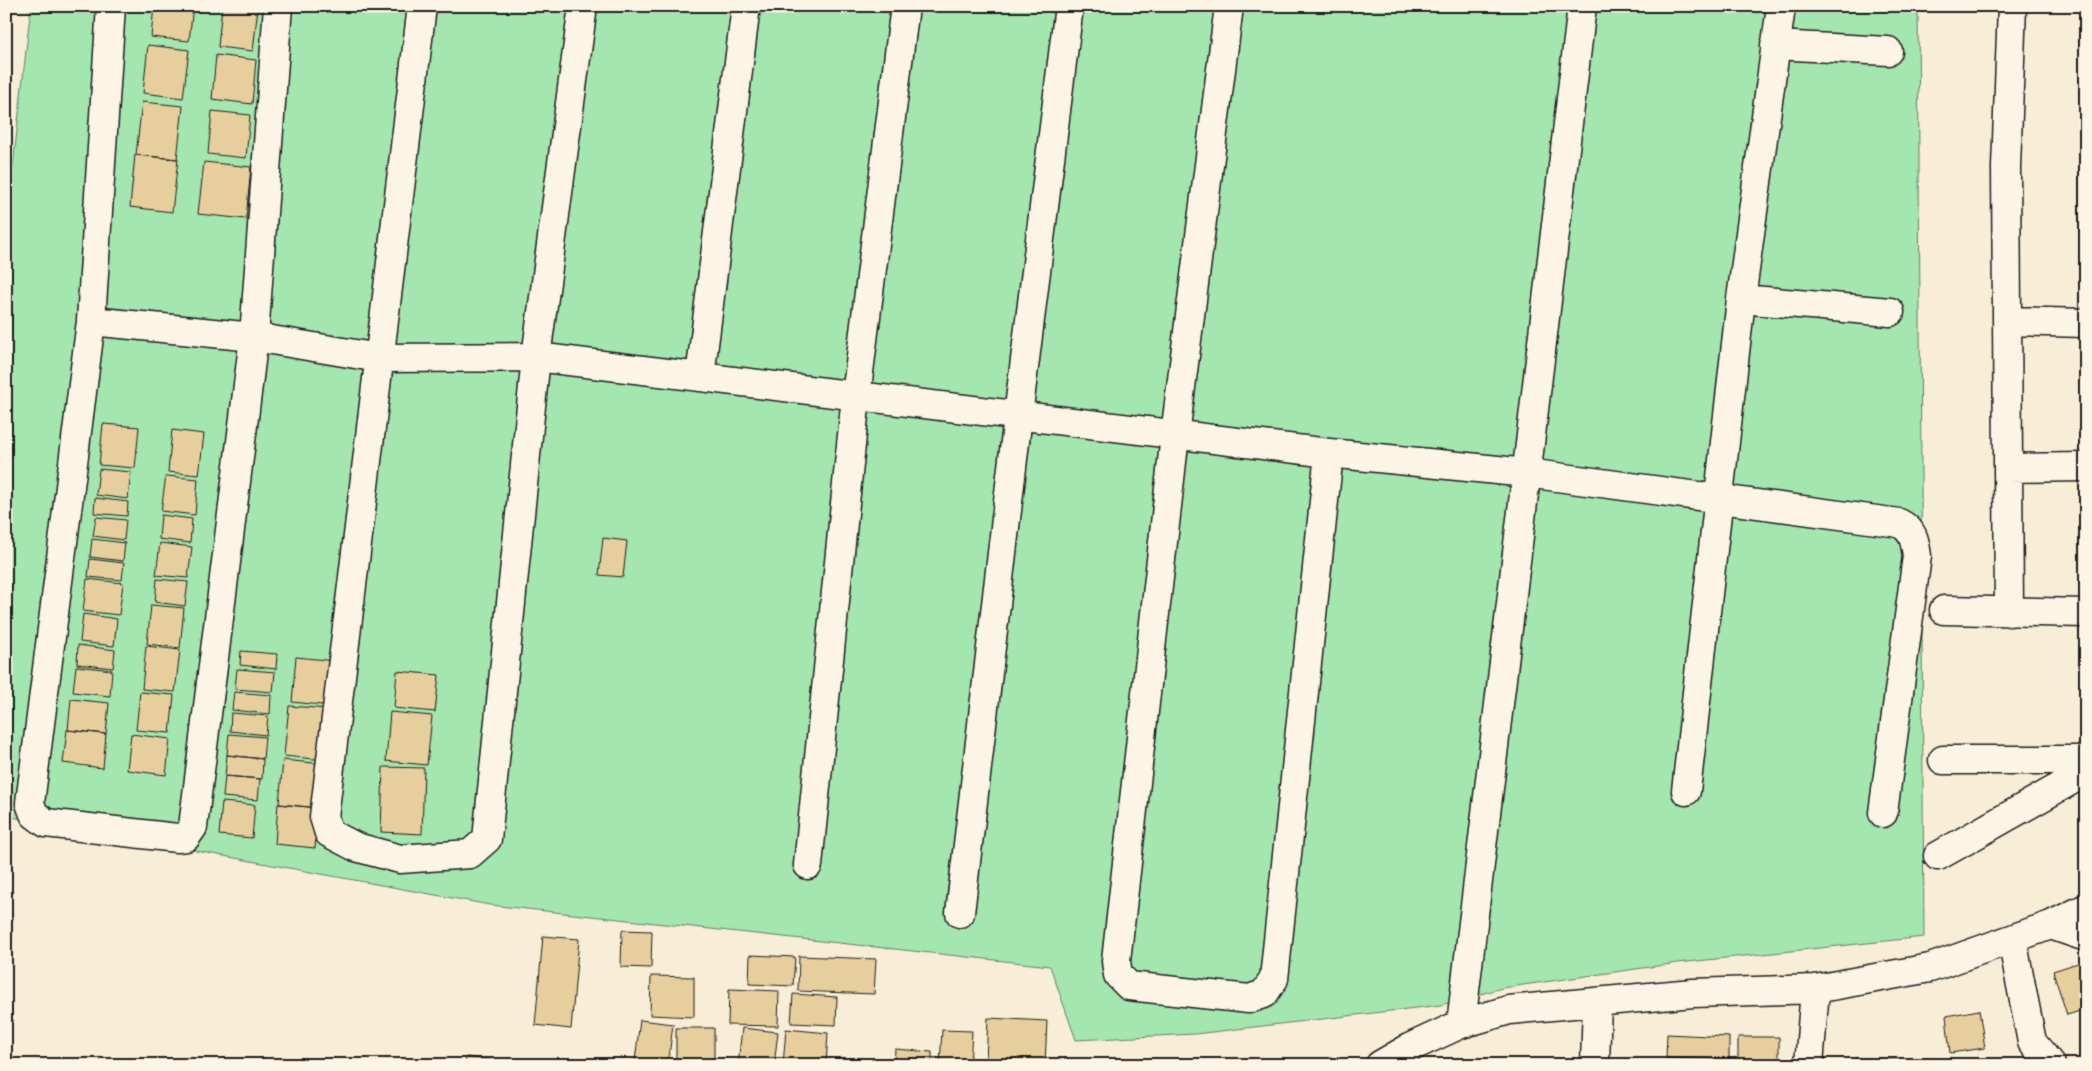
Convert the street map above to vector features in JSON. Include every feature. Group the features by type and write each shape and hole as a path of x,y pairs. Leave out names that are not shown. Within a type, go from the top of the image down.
{"street":[{"path":"111,6 91,321 30,803 34,814 46,823 177,838 186,837 193,827 254,337 278,6"},
{"path":"422,6 324,817 329,833 356,847 400,859 470,854 487,839 536,357 583,6"},
{"path":"700,377 746,6"},
{"path":"808,865 856,396 905,6"},
{"path":"960,913 1018,416 1069,6"},
{"path":"1229,6 1175,435 1116,961 1118,974 1129,986 1249,998 1264,994 1274,979 1329,454"},
{"path":"1462,1024 1582,6"},
{"path":"2009,612 2006,167 2012,6"},
{"path":"1686,791 1741,299 1781,7"},
{"path":"1775,45 1888,51"},
{"path":"1741,299 1890,312"},
{"path":"91,321 254,337 379,358 536,357 1329,454 1527,473 1899,523 1907,527 1914,538 1917,556 1883,813"},
{"path":"2008,321 2086,323"},
{"path":"2008,468 2086,467"},
{"path":"1944,610 2086,613"},
{"path":"1943,760 2086,760"},
{"path":"1938,856 2086,772"},
{"path":"1380,1065 1411,1047 1462,1024 1509,1010 1693,993 1815,989 1930,968 2051,925 2086,908"},
{"path":"2051,925 2086,937"},
{"path":"2012,939 2032,1042 2051,1065"},
{"path":"1809,1065 1815,989"},
{"path":"1595,1065 1597,1002"}],"green space":[{"path":"31,6 1918,6 1924,937 1678,963 1502,988 1441,1005 1195,1034 1076,1040 1050,966 490,905 6,816 6,228"}],"building":[{"path":"154,6 193,6 189,41 151,37"},
{"path":"222,6 258,7 253,51 218,47"},
{"path":"148,45 189,50 183,98 143,93"},
{"path":"216,55 256,60 252,104 212,99"},
{"path":"142,102 183,106 177,159 136,155"},
{"path":"212,111 250,115 246,158 208,154"},
{"path":"135,155 178,159 172,212 130,207"},
{"path":"204,162 251,167 246,219 198,214"},
{"path":"103,424 139,427 135,468 99,465"},
{"path":"172,430 204,434 199,475 168,472"},
{"path":"99,469 131,472 128,499 96,495"},
{"path":"166,476 198,479 195,515 161,511"},
{"path":"95,498 128,502 127,516 94,513"},
{"path":"161,515 192,519 190,543 159,539"},
{"path":"96,517 126,520 124,540 93,536"},
{"path":"603,538 627,541 623,577 599,575"},
{"path":"92,539 125,543 123,561 90,557"},
{"path":"160,543 192,547 188,578 156,575"},
{"path":"90,559 124,563 122,580 88,577"},
{"path":"87,579 123,583 119,615 83,611"},
{"path":"157,579 188,582 185,606 155,602"},
{"path":"151,605 184,608 180,648 147,644"},
{"path":"83,614 117,619 114,646 80,642"},
{"path":"78,645 115,650 113,668 77,664"},
{"path":"146,646 180,650 175,692 142,689"},
{"path":"241,651 277,654 276,669 240,665"},
{"path":"296,657 336,661 332,706 292,702"},
{"path":"76,666 112,670 110,696 73,692"},
{"path":"237,669 275,672 273,692 235,689"},
{"path":"397,671 439,675 435,712 394,708"},
{"path":"140,692 174,695 170,733 136,730"},
{"path":"234,692 271,695 270,714 232,710"},
{"path":"71,699 109,703 106,734 68,730"},
{"path":"289,706 329,709 325,760 284,756"},
{"path":"390,712 432,716 427,765 386,761"},
{"path":"231,713 268,716 266,735 230,731"},
{"path":"67,730 106,734 103,768 63,763"},
{"path":"131,734 170,739 166,775 127,770"},
{"path":"229,734 265,737 263,759 227,755"},
{"path":"227,755 263,759 262,779 225,776"},
{"path":"283,760 323,764 319,808 279,804"},
{"path":"383,767 424,768 422,834 381,832"},
{"path":"225,776 260,779 258,800 223,797"},
{"path":"222,802 255,805 252,838 219,835"},
{"path":"278,804 318,808 315,848 275,844"},
{"path":"622,930 652,931 651,968 621,967"},
{"path":"543,936 579,939 571,1029 535,1025"},
{"path":"750,955 795,957 793,986 749,984"},
{"path":"799,956 876,959 874,994 798,991"},
{"path":"2081,962 2086,976 2086,1009 2067,1015 2053,971"},
{"path":"651,976 694,977 694,1017 650,1015"},
{"path":"729,989 779,991 778,1026 728,1025"},
{"path":"793,994 837,997 836,1025 791,1023"},
{"path":"1979,1010 1985,1048 1950,1053 1946,1016"},
{"path":"988,1018 1047,1021 1045,1064 986,1061"},
{"path":"640,1020 673,1024 668,1065 635,1061"},
{"path":"676,1028 714,1028 714,1065 676,1065"},
{"path":"742,1028 778,1032 774,1065 738,1065"},
{"path":"786,1029 828,1033 826,1065 783,1065"},
{"path":"942,1030 972,1031 970,1065 940,1065"},
{"path":"1667,1034 1729,1037 1729,1060 1666,1058"},
{"path":"1738,1037 1779,1037 1779,1065 1738,1065"},
{"path":"895,1049 932,1052 932,1065 894,1065"},
{"path":"466,1057 508,1062 507,1065 465,1065"},
{"path":"1855,1058 1905,1060 1904,1065 1854,1065"}]}
